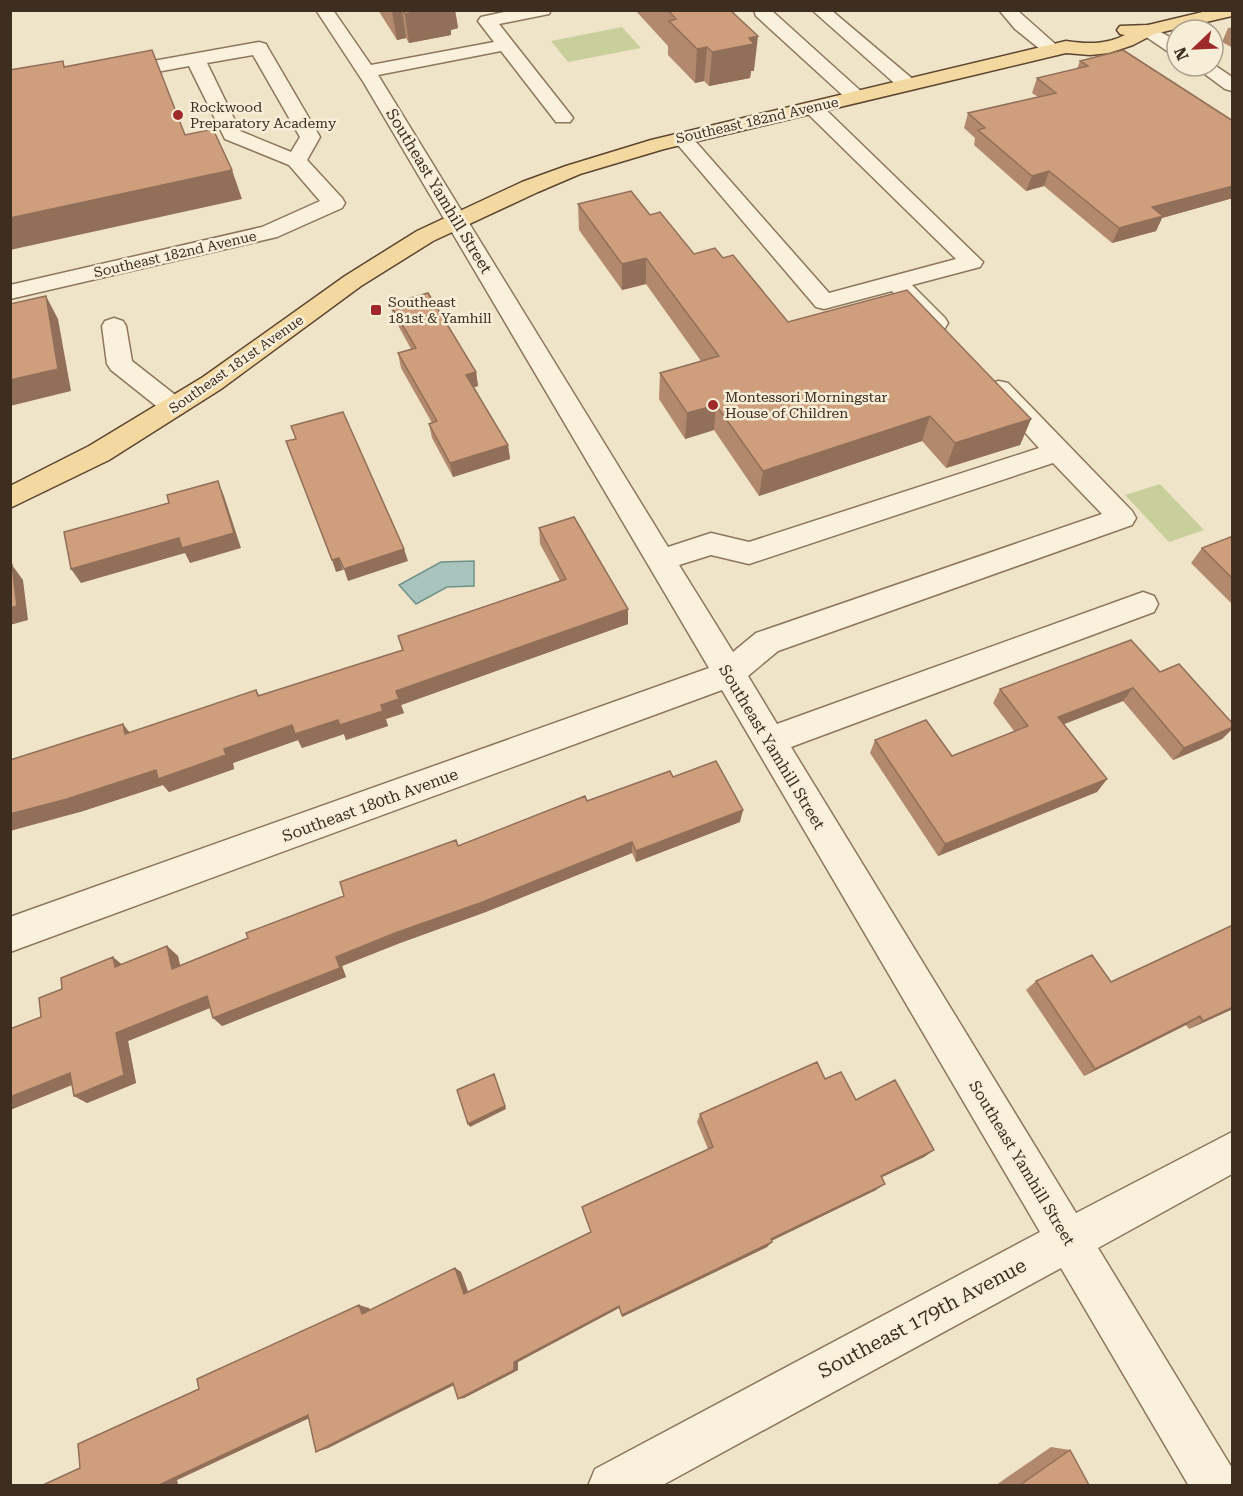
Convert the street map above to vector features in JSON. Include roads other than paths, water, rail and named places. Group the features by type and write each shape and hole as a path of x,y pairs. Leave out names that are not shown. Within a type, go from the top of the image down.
{"main road":[{"name":"Southeast 182nd Avenue","path":"1109,29 1148,30 1233,10"},
{"name":"Southeast 182nd Avenue","path":"456,220 519,191 573,170 682,138 1060,49 1094,51 1122,45 1148,30"},
{"name":"Southeast 182nd Avenue","path":"1060,49 1072,36 1090,32"},
{"name":"Southeast 181st Avenue","path":"10,498 99,453 174,407 212,383 353,281 425,236 456,220"}],"street":[{"name":"Southeast Yamhill Street","path":"324,10 366,72 456,220 1216,1485"},
{"path":"543,10 488,21 563,118"},
{"path":"820,10 908,84"},
{"path":"1007,10 1021,25 1060,49"},
{"path":"759,11 856,97"},
{"path":"1148,30 1165,41"},
{"path":"366,72 505,45"},
{"path":"92,78 259,48 310,137 296,160 231,135 196,60"},
{"path":"682,138 824,302 972,262 813,108"},
{"name":"Southeast 182nd Avenue","path":"10,292 268,232 334,203 296,160"},
{"path":"896,282 953,341"},
{"path":"114,326 120,364 174,407"},
{"path":"729,674 767,642 1122,518 986,375"},
{"path":"660,560 711,544 749,553 1059,451"},
{"path":"769,741 1143,604"},
{"name":"Southeast 180th Avenue","path":"10,935 729,674"},
{"name":"Southeast 179th Avenue","path":"612,1485 1233,1152"}],"water":[{"path":"474,561 474,586 447,587 416,604 399,585 441,562"}],"place":[{"name":"Rockwood Preparatory Academy","path":"178,115"},
{"name":"Southeast 181st & Yamhill","path":"376,310"},
{"name":"Montessori Morningstar House of Children","path":"713,405"}]}
